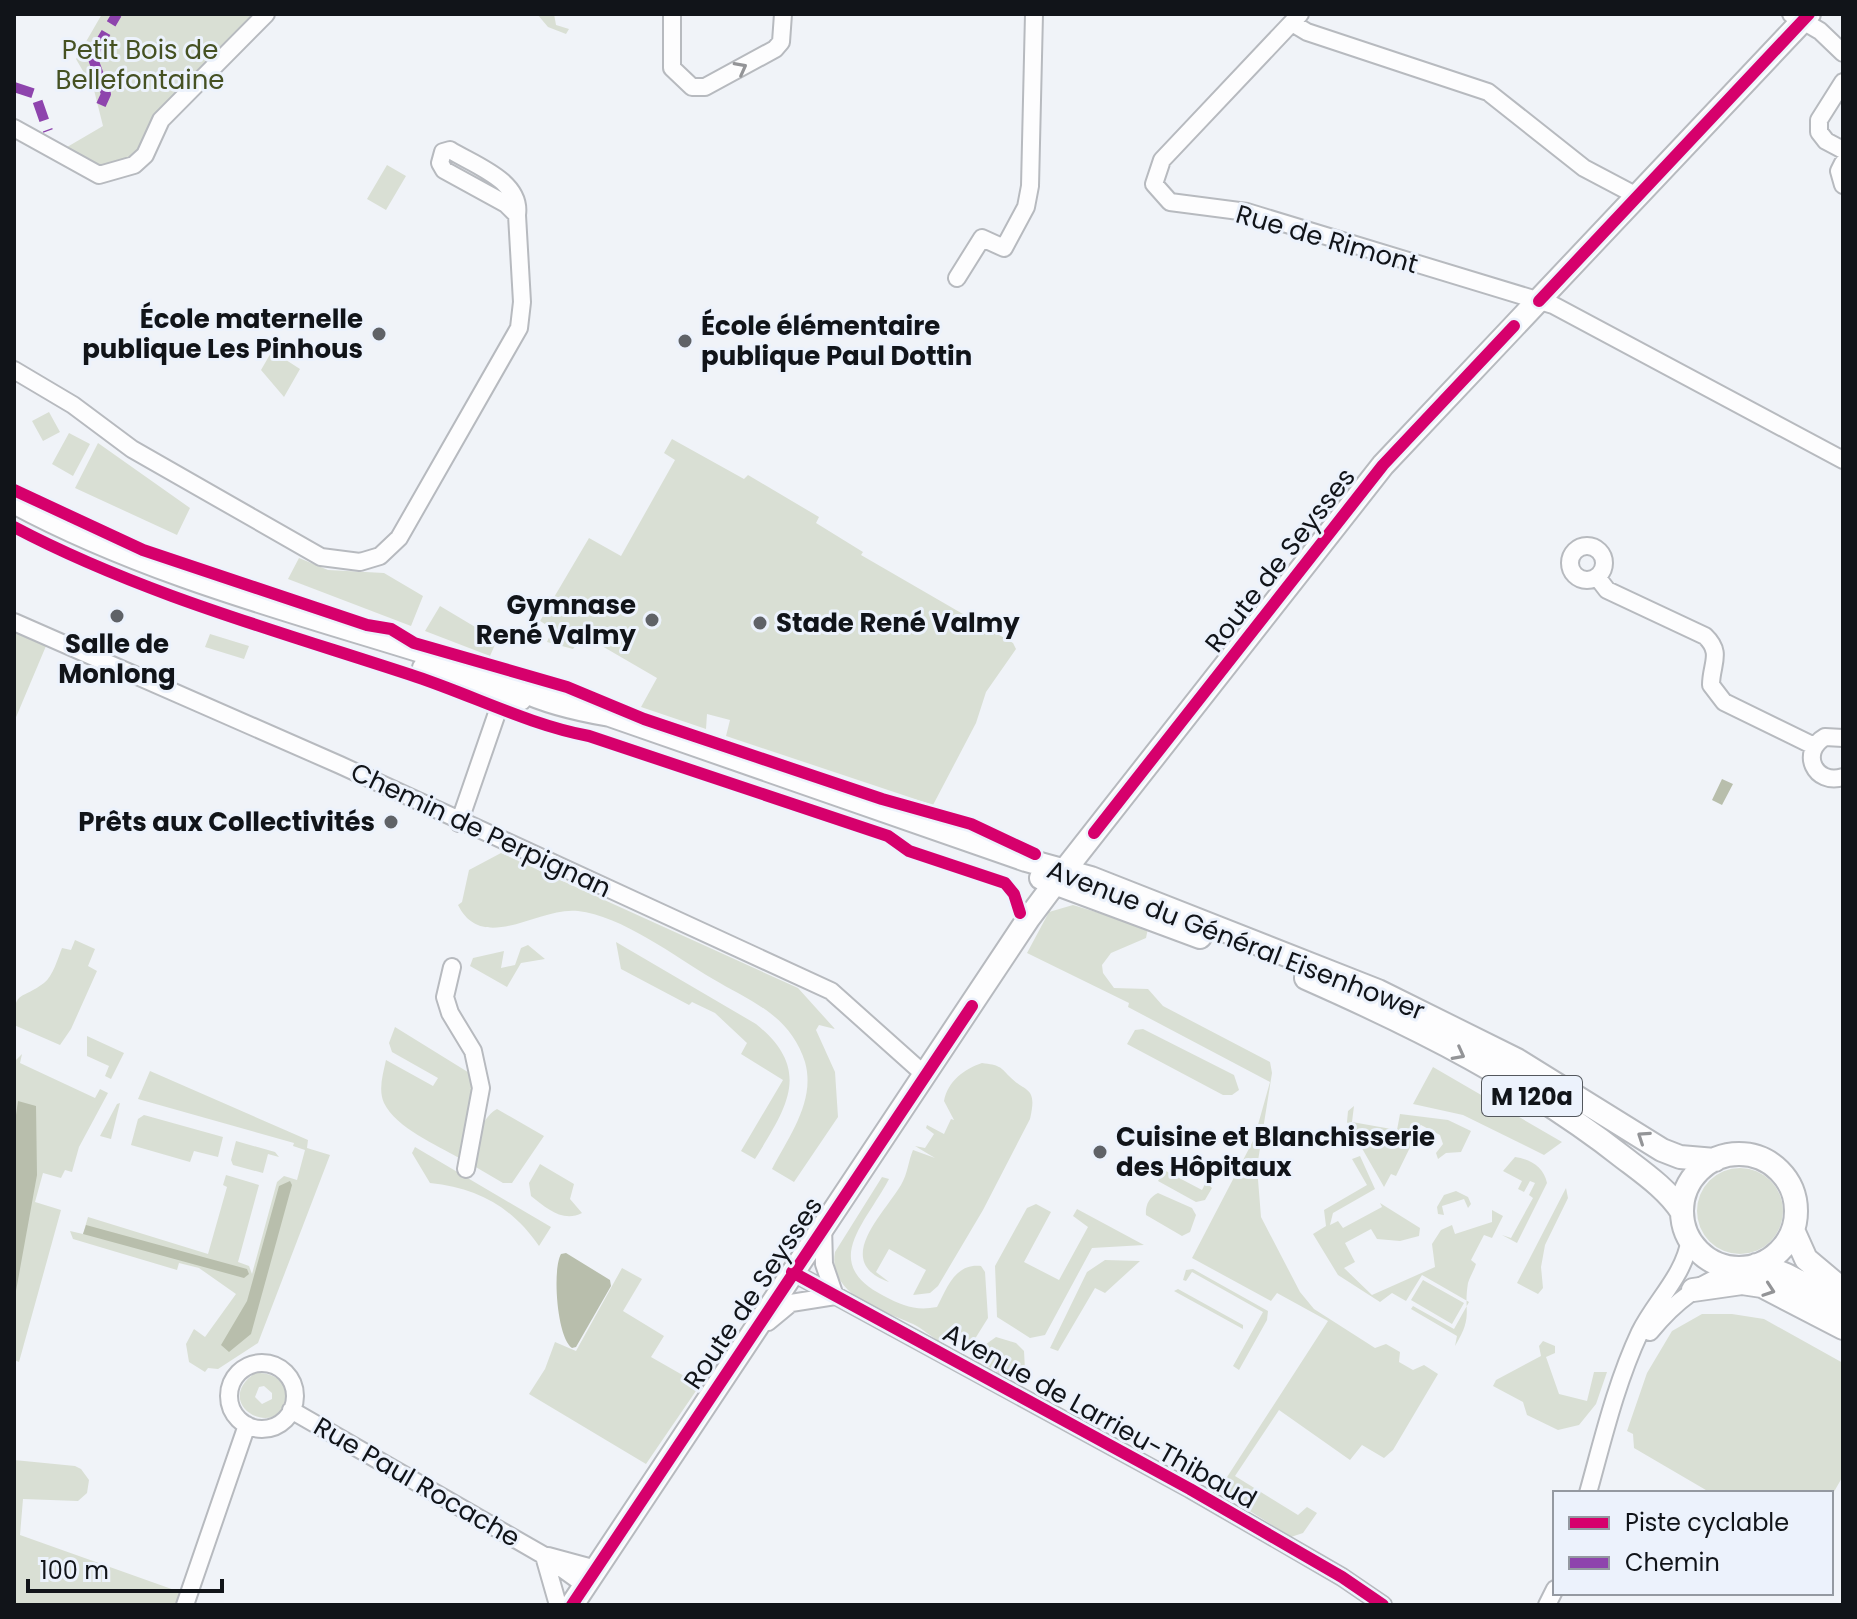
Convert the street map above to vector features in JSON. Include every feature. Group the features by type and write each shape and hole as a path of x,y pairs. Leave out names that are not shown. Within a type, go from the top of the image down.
{"main road":[{"name":"Route de Seysses","path":"572,1605 1059,877 1383,465 1637,196 1801,16"},
{"name":"Avenue du Général Eisenhower","path":"14,502 145,561 506,687"},
{"name":"Avenue du Général Eisenhower","path":"14,516 127,567 582,711 610,715 1378,991 1517,1060 1662,1150 1680,1157 1715,1160"},
{"name":"Avenue du Général Eisenhower","path":"1059,877 1366,1004 1488,1069 1566,1117 1648,1176 1682,1212"},
{"path":"1843,1290 1806,1259 1793,1230 1794,1194 1773,1165 1739,1154 1715,1160 1691,1181 1682,1212 1690,1239 1706,1257 1783,1272 1802,1282 1843,1314"},
{"path":"1748,1267 1779,1252 1793,1230"},
{"path":"1693,1290 1742,1283 1762,1286 1843,1328"}],"street":[{"path":"14,128 99,175 134,165 145,155 161,120 266,14"},
{"path":"672,14 675,72 692,87 705,87 775,49 781,42 783,14"},
{"path":"957,278 982,238 1004,248 1026,207 1030,186 1034,14"},
{"path":"1801,16 1843,53"},
{"path":"1296,18 1307,32 1488,92 1584,168 1637,196"},
{"name":"Rue de Rimont","path":"1296,18 1162,160 1154,184 1170,202 1247,212 1539,301 1611,335 1843,460"},
{"path":"1843,82 1819,120 1819,132 1826,141 1843,150"},
{"path":"14,370 73,405 132,449 292,543 340,562 360,562 380,556 399,538 519,328 522,254 517,215 519,206 509,186 450,150 443,152 440,163 444,170 506,204 517,215"},
{"path":"1843,163 1839,171 1843,185"},
{"path":"1493,289 1519,321"},
{"path":"1597,577 1607,590 1705,636 1714,645 1717,656 1711,685 1724,702 1814,746"},
{"name":"Chemin de Perpignan","path":"14,622 340,765 459,823 831,991 925,1075"},
{"path":"459,823 506,687"},
{"path":"1814,746 1839,733"},
{"path":"1814,746 1811,763 1815,770 1830,779 1842,778"},
{"path":"452,967 445,997 450,1013 473,1051 481,1088 466,1169"},
{"path":"823,1226 824,1264 835,1296"},
{"path":"1589,1491 1641,1331 1682,1267 1690,1239"},
{"path":"1632,1355 1659,1321 1693,1290 1711,1278 1748,1267"},
{"name":"Avenue de Larrieu-Thibaud","path":"792,1272 1190,1489 1342,1577 1383,1605"},
{"name":"Route de Seysses","path":"753,1331 791,1303 835,1296"},
{"name":"Rue Paul Rocache","path":"254,1364 277,1366 290,1378 294,1389 291,1410 280,1423 269,1428 247,1425 234,1413 229,1391 244,1368 254,1364"},
{"name":"Rue Paul Rocache","path":"291,1410 543,1555 590,1577"},
{"path":"185,1605 247,1425"},
{"name":"Rue Paul Rocache","path":"543,1555 558,1605"}],"green space":[{"name":"Petit Bois de Bellefontaine","path":"102,14 262,14 148,135 132,162 98,173 62,150 103,126 94,90 76,59"},
{"path":"537,14 554,14 556,25 569,29 566,34 548,27"},
{"path":"387,165 406,176 386,210 367,199"},
{"path":"272,351 300,369 284,397 261,370"},
{"path":"49,412 60,432 43,441 32,421"},
{"path":"69,433 90,444 73,476 52,464"},
{"name":"Stade René Valmy","path":"672,439 744,479 748,475 819,517 816,523 863,552 861,555 1013,643 1016,649 986,692 976,723 933,805 726,736 730,720 707,714 706,729 641,707 657,678 583,635 573,649 547,642 553,629 540,621 589,538 621,556 675,460 664,453"},
{"path":"98,443 190,508 177,535 75,488"},
{"path":"299,558 328,570 384,573 423,596 411,626 288,579"},
{"path":"440,606 497,640 490,656 425,631"},
{"path":"14,632 46,646 14,722"},
{"path":"210,634 249,646 244,659 205,647"},
{"path":"501,853 798,988 835,1029 819,1025 816,1030 835,1072 838,1117 794,1182 772,1169 799,1118 807,1091 805,1062 787,1029 763,1008 612,920 578,911 563,911 497,928 482,926 469,919 458,905 462,902 469,870"},
{"path":"1073,905 1148,928 1146,938 1111,953 1102,965 1103,973 1114,988 1148,989 1163,1006 1270,1062 1272,1073 1257,1167 1261,1217 1300,1292 1314,1309 1375,1348 1386,1344 1400,1352 1399,1362 1413,1370 1424,1365 1438,1374 1393,1450 1384,1458 1362,1445 1350,1460 1279,1410 1235,1476 1298,1515 1307,1507 1317,1513 1303,1533 1291,1537 1218,1491 1328,1321 1277,1293 1271,1301 1192,1258 1254,1139 1270,1082 1128,1007 1129,1003 1027,953 1049,912"},
{"path":"75,940 95,949 88,966 97,971 71,1029 60,1045 14,1025 15,1006 20,997 47,980 62,948 71,950"},
{"path":"616,942 756,1024 774,1041 789,1073 789,1089 777,1122 755,1159 741,1151 783,1080 741,1054 747,1043 715,1013 692,1002 689,1005 621,969"},
{"path":"528,945 545,959 521,963 507,987 470,966 473,958 504,951 501,968 515,965 521,948"},
{"path":"395,1027 471,1074 477,1089 471,1099 459,1158 407,1128 384,1103 381,1087 386,1060 433,1086 438,1078 392,1052 389,1043"},
{"path":"1143,1029 1234,1075 1239,1090 1232,1095 1223,1095 1127,1044 1135,1030"},
{"path":"87,1036 124,1053 111,1079 105,1076 109,1066 87,1056"},
{"path":"22,1054 20,1063 95,1098 100,1089 108,1093 79,1147 72,1172 65,1170 61,1178 43,1173 35,1202 61,1210 19,1362 14,1360 14,1062"},
{"path":"982,1063 1004,1070 1028,1091 1032,1100 1030,1119 983,1210 938,1286 930,1293 913,1295 926,1270 889,1249 876,1272 889,1282 872,1273 864,1263 863,1250 874,1224 901,1185 913,1150 935,1158 915,1146 925,1148 934,1134 926,1128 927,1125 944,1134 951,1119 954,1120 944,1101 949,1087 963,1072"},
{"path":"1433,1067 1562,1142 1544,1155 1463,1115 1413,1104"},
{"path":"150,1071 308,1140 307,1148 330,1155 258,1343 218,1369 208,1368 205,1372 189,1362 186,1344 194,1329 205,1337 236,1294 199,1268 179,1263 177,1270 73,1239 70,1231 83,1234 88,1217 208,1254 227,1187 223,1185 226,1175 259,1185 238,1262 249,1266 252,1274 277,1182 284,1176 297,1180 305,1150 293,1146 294,1143 138,1099"},
{"path":"120,1103 111,1139 100,1136 117,1104"},
{"path":"1354,1106 1352,1122 1397,1130 1400,1114 1448,1120 1471,1131 1461,1152 1446,1153 1438,1159 1436,1153 1443,1144 1440,1135 1421,1125 1396,1176 1391,1174 1384,1187 1347,1122 1348,1111"},
{"path":"497,1109 544,1136 512,1183 503,1183 474,1166 482,1127"},
{"path":"144,1115 223,1137 218,1157 194,1151 190,1162 131,1145 138,1119"},
{"path":"236,1141 275,1152 279,1157 268,1154 263,1173 233,1165 231,1160"},
{"path":"415,1147 551,1227 539,1246 517,1220 492,1202 463,1189 430,1183 412,1153"},
{"path":"1360,1156 1375,1189 1333,1213 1330,1225 1338,1221 1343,1228 1382,1207 1380,1203 1420,1228 1419,1236 1400,1241 1377,1239 1371,1229 1345,1243 1355,1262 1344,1268 1372,1295 1435,1267 1432,1244 1441,1230 1452,1225 1455,1234 1492,1222 1492,1210 1503,1216 1492,1238 1484,1235 1471,1260 1476,1264 1468,1283 1467,1301 1422,1275 1406,1301 1392,1293 1380,1302 1338,1275 1313,1234 1326,1226 1324,1210 1367,1185 1352,1159"},
{"path":"1515,1157 1536,1165 1547,1183 1517,1243 1502,1235 1511,1238 1533,1198 1529,1195 1535,1183 1530,1181 1524,1192 1518,1189 1522,1181 1503,1171"},
{"path":"540,1164 574,1184 570,1199 582,1213 561,1215 531,1196 529,1183"},
{"path":"1740,1168 1756,1172 1770,1181 1779,1195 1783,1211 1779,1227 1770,1241 1756,1250 1740,1254 1724,1250 1710,1241 1701,1227 1697,1211 1701,1195 1710,1181 1724,1172"},
{"path":"1164,1170 1202,1190 1206,1182 1212,1188 1205,1200 1196,1202 1158,1181"},
{"path":"882,1177 889,1179 853,1243 851,1257 854,1270 865,1283 884,1296 904,1305 923,1308 937,1307 958,1273 965,1268 981,1266 985,1272 988,1318 973,1342 950,1330 943,1344 916,1325 860,1300 840,1280 835,1267 835,1252"},
{"path":"1566,1188 1568,1198 1545,1245 1541,1267 1543,1288 1538,1294 1517,1283"},
{"path":"1456,1191 1468,1197 1471,1204 1468,1208 1464,1199 1442,1206 1444,1215 1438,1214 1437,1207 1444,1195"},
{"path":"1158,1193 1192,1208 1196,1215 1190,1232 1182,1236 1146,1215 1148,1202"},
{"path":"1036,1204 1051,1212 1024,1262 1059,1280 1088,1227 1073,1216 1077,1209 1144,1245 1092,1248 1045,1335 1030,1338 997,1317 995,1266 1027,1208"},
{"path":"1105,1260 1140,1261 1105,1293 1095,1288 1058,1351 1050,1348 1087,1272"},
{"path":"622,1268 642,1279 623,1311 664,1336 651,1357 700,1385 646,1464 529,1394 545,1369 555,1342 576,1351"},
{"path":"1193,1269 1268,1311 1267,1320 1239,1370 1233,1366 1263,1312 1192,1272 1186,1281 1183,1280 1186,1270"},
{"path":"1423,1280 1464,1303 1452,1324 1411,1300"},
{"path":"1178,1289 1243,1325 1243,1329 1174,1291"},
{"path":"1413,1306 1454,1329 1467,1306 1464,1327 1455,1346 1457,1336 1411,1309"},
{"path":"1702,1314 1732,1314 1764,1319 1843,1363 1843,1476 1833,1494 1833,1491 1708,1491 1634,1448 1633,1434 1627,1431 1647,1373 1672,1331"},
{"path":"996,1337 1016,1343 1024,1351 1025,1370 1007,1378 984,1364 982,1347"},
{"path":"1543,1341 1555,1346 1555,1353 1546,1357 1559,1394 1587,1401 1594,1372 1607,1372 1596,1404 1579,1425 1558,1430 1527,1415 1523,1402 1493,1386 1496,1380 1541,1356 1539,1346"},
{"path":"255,1373 279,1379 286,1395 279,1413 260,1417 250,1413 243,1406 240,1396 243,1385","holes":["264,1386 272,1393 272,1399 262,1404 255,1397 259,1387"]},
{"path":"14,1460 75,1466 89,1480 87,1493 78,1501 23,1499 20,1535 180,1592 175,1605 14,1605"}],"shaded area":[{"path":"1722,779 1733,784 1722,805 1712,800"},
{"path":"18,1101 36,1106 37,1175 14,1302 14,1129"},
{"path":"290,1181 292,1185 251,1334 229,1352 221,1345 247,1301 279,1186"},
{"path":"86,1225 247,1269 249,1274 244,1278 83,1234"},
{"path":"566,1253 610,1280 611,1286 576,1347 572,1348 563,1331 558,1303 558,1262 561,1254"}],"marked path":[{"path":"101,105 106,94 92,56 117,14"},
{"path":"14,87 35,94 48,131"}],"cycle path":[{"path":"1539,301 1809,14"},
{"path":"1094,833 1383,465 1514,326"},
{"path":"14,490 143,550 367,625 391,629 414,643 567,687 644,719 882,799 971,824 1035,854"},
{"path":"14,527 62,551 161,592 417,677 524,718 589,736 888,836 909,851 1005,883 1014,894 1020,913"},
{"path":"572,1605 972,1006"},
{"path":"792,1272 1190,1489 1342,1577 1383,1605"}],"place":[{"name":"École maternelle publique Les Pinhous","path":"379,334"},
{"name":"École élémentaire publique Paul Dottin","path":"685,341"},
{"name":"Salle de Monlong","path":"117,616"},
{"name":"Gymnase René Valmy","path":"652,620"},
{"name":"Stade René Valmy","path":"760,623"},
{"name":"Prêts aux Collectivités","path":"391,822"},
{"name":"Cuisine et Blanchisserie des Hôpitaux","path":"1100,1152"}]}
